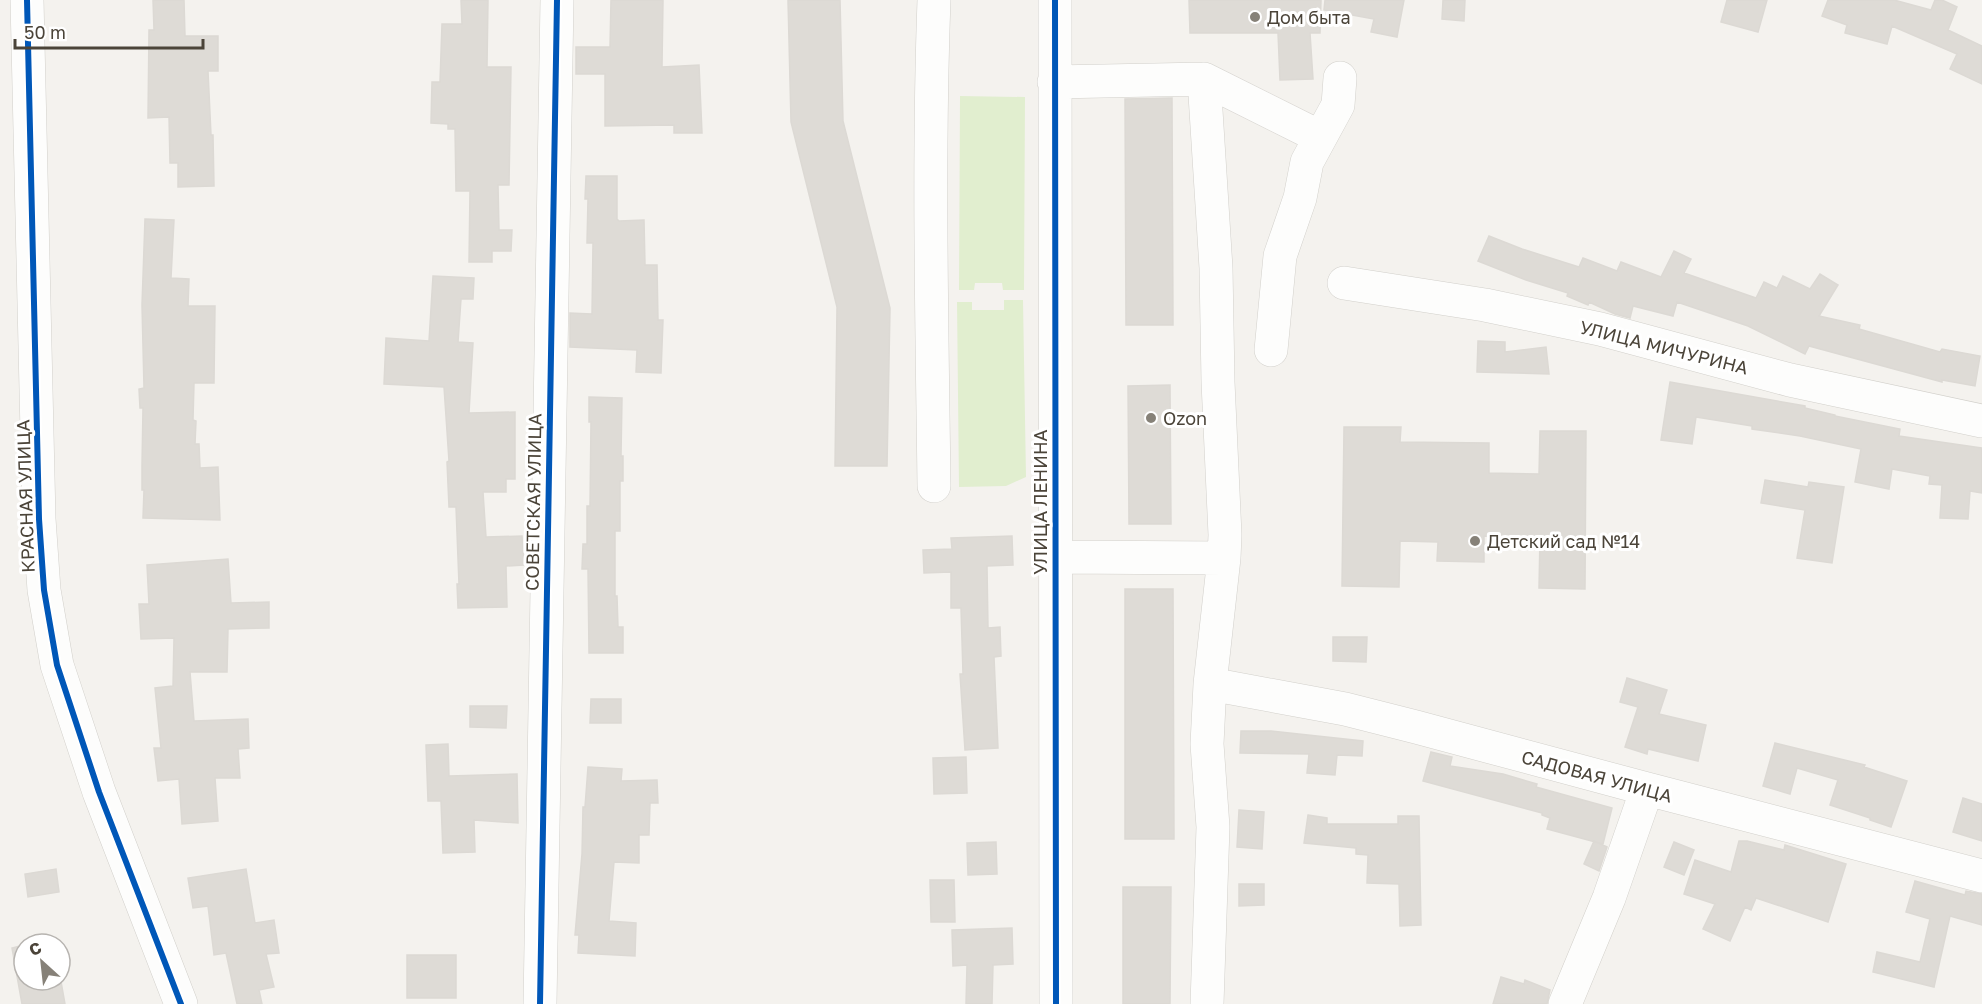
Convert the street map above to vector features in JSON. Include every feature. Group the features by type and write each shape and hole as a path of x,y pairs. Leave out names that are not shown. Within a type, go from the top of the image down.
{"street":[{"name":"КРАСНАЯ УЛИЦА","path":"27,0 39,519 49,626 57,665 99,792 181,1004"},
{"name":"СОВЕТСКАЯ УЛИЦА","path":"540,1004 557,0"},
{"path":"934,0 930,290 934,486"},
{"name":"УЛИЦА ЛЕНИНА","path":"1055,0 1056,1004"},
{"path":"1271,350 1280,256 1300,198 1307,162 1338,105 1340,78"},
{"path":"1204,79 1216,268 1224,558 1210,684 1207,744 1213,827 1207,1004"},
{"path":"1054,82 1204,79 1320,137"},
{"name":"УЛИЦА МИЧУРИНА","path":"1344,283 1485,305 1600,329 1790,380 1982,421"},
{"path":"1055,557 1224,558"},
{"name":"САДОВАЯ УЛИЦА","path":"1210,684 1345,709 1982,876"},
{"path":"1565,1004 1609,898 1647,789"}],"green space":[{"path":"960,96 1025,97 1024,290 1003,290 1002,283 975,283 974,290 959,290"},
{"path":"1004,300 1023,300 1026,477 1006,486 959,487 957,302 972,302 972,310 1004,310"}],"building":[{"path":"153,0 184,0 185,36 218,36 218,71 208,71 214,186 178,187 178,163 170,163 169,117 148,118 149,30 154,30"},
{"path":"461,0 488,0 487,67 511,67 509,185 498,185 499,230 512,230 511,251 492,251 492,262 469,262 470,191 456,191 455,129 448,129 448,124 431,123 432,82 440,82 442,24 462,24"},
{"path":"611,0 663,0 662,67 699,65 702,133 674,133 674,125 605,126 605,74 576,74 576,47 610,47"},
{"path":"788,0 840,0 843,121 890,308 887,466 835,466 837,307 791,122"},
{"name":"Дом быта","path":"1189,0 1321,0 1320,33 1310,33 1313,79 1280,80 1278,33 1190,33"},
{"path":"1325,0 1404,0 1397,37 1371,32 1374,19 1324,10"},
{"path":"1443,0 1465,0 1464,21 1442,19"},
{"path":"1727,0 1767,0 1758,32 1721,22"},
{"path":"1828,0 1894,0 1931,10 1935,0 1942,0 1957,7 1948,30 1982,46 1982,84 1950,69 1957,54 1892,26 1887,44 1845,33 1847,25 1822,16"},
{"path":"1172,98 1173,325 1126,325 1125,99"},
{"path":"586,176 617,176 617,219 619,221 644,220 645,265 657,265 658,320 663,320 661,373 636,372 637,350 570,347 570,313 592,314 593,243 587,243"},
{"path":"145,219 174,220 171,278 189,279 188,306 215,306 214,383 194,383 193,420 196,421 195,444 199,444 200,468 218,467 220,520 143,518 143,408 140,408 139,389 144,388 142,305"},
{"path":"1489,236 1579,267 1583,258 1617,271 1621,262 1661,277 1674,251 1691,259 1684,273 1756,298 1764,282 1777,288 1783,276 1810,289 1820,274 1838,285 1819,316 1860,325 1859,329 1940,352 1942,349 1980,356 1975,386 1942,380 1942,382 1809,346 1805,354 1748,326 1677,302 1673,316 1633,306 1630,318 1615,314 1589,302 1588,305 1567,296 1568,293 1526,280 1478,261"},
{"path":"433,276 474,278 473,299 461,299 458,342 473,343 469,413 515,412 515,479 506,479 506,492 483,492 486,537 522,536 524,565 506,566 507,607 458,608 456,507 449,507 447,462 449,461 444,387 384,384 386,338 429,341"},
{"path":"1478,341 1505,342 1505,352 1546,347 1549,374 1477,372"},
{"path":"1670,382 1805,406 1805,408 1835,416 1900,429 1899,436 1982,448 1982,493 1970,491 1968,519 1940,518 1942,485 1929,484 1930,476 1892,469 1889,489 1855,482 1861,449 1752,429 1752,426 1696,417 1692,444 1661,440"},
{"path":"1170,385 1171,524 1129,524 1128,386"},
{"path":"589,397 622,398 623,481 620,481 620,531 615,531 615,596 617,596 618,627 623,627 623,653 589,653 588,569 582,569 583,544 587,544 587,506 590,506"},
{"path":"1344,427 1401,427 1400,442 1489,443 1489,473 1539,474 1540,431 1586,431 1585,589 1539,588 1540,537 1484,536 1484,562 1437,561 1438,542 1400,541 1399,587 1342,586"},
{"path":"1765,480 1808,487 1809,482 1844,487 1832,563 1797,558 1805,510 1761,503"},
{"path":"1012,536 1013,565 987,566 988,628 1000,627 1001,656 994,657 998,748 965,750 960,674 963,674 961,608 951,608 951,572 924,573 923,550 952,549 951,538"},
{"path":"228,559 231,603 269,602 269,628 228,629 227,672 190,672 194,721 248,719 249,748 238,749 240,778 215,778 218,821 182,824 179,779 158,781 154,748 161,748 155,688 173,686 174,638 141,639 139,604 149,604 147,565"},
{"path":"1125,589 1173,589 1174,839 1125,839"},
{"path":"1333,637 1367,637 1366,662 1333,661"},
{"path":"1627,678 1667,690 1659,714 1706,725 1698,761 1648,749 1647,754 1625,747 1638,707 1620,702"},
{"path":"591,699 621,699 621,723 590,723"},
{"path":"470,706 507,706 506,728 470,727"},
{"path":"1241,731 1271,731 1363,741 1362,756 1337,755 1335,775 1307,773 1309,754 1240,753"},
{"path":"1775,743 1865,765 1864,767 1907,781 1891,827 1830,805 1838,780 1797,768 1790,794 1763,786"},
{"path":"448,744 449,776 517,774 518,823 474,820 475,852 443,853 441,801 428,801 426,745"},
{"path":"1431,752 1452,757 1450,766 1503,774 1537,784 1536,787 1612,808 1603,844 1547,829 1550,818 1542,813 1423,781"},
{"path":"966,757 967,793 934,794 933,758"},
{"path":"588,767 622,769 621,781 657,780 658,803 650,803 649,835 639,835 639,863 614,862 609,921 636,923 635,956 578,953 579,935 575,935 582,854 583,807 585,807"},
{"path":"1963,798 1982,804 1982,841 1953,832"},
{"path":"1239,810 1264,812 1262,849 1237,847"},
{"path":"1308,815 1327,818 1327,824 1398,824 1398,816 1419,816 1421,925 1400,926 1399,884 1367,883 1368,855 1356,854 1356,848 1304,843"},
{"path":"1594,841 1607,847 1599,871 1584,864"},
{"path":"1739,841 1784,850 1785,845 1846,864 1828,922 1756,898 1751,910 1745,907 1730,941 1703,929 1715,904 1684,894 1695,860 1731,872"},
{"path":"996,842 997,874 968,875 967,843"},
{"path":"1674,842 1694,850 1684,875 1664,867"},
{"path":"56,869 59,892 28,897 25,874"},
{"path":"246,869 255,923 274,920 279,953 266,954 274,987 259,990 262,1004 237,1004 226,953 214,955 208,906 193,908 188,878"},
{"path":"930,880 954,880 955,922 931,922"},
{"path":"1915,881 1965,895 1966,891 1982,894 1982,925 1950,916 1934,987 1873,972 1877,952 1920,962 1930,919 1906,912"},
{"path":"1239,884 1264,884 1264,905 1239,906"},
{"path":"1123,887 1171,887 1170,1004 1123,1004"},
{"path":"1012,928 1013,964 993,965 992,1004 966,1004 967,965 953,966 952,930"},
{"path":"407,955 456,955 456,998 407,998"},
{"path":"1501,977 1524,984 1525,980 1550,990 1547,1004 1493,1004"},
{"path":"20,992 63,992 65,1004 22,1004"}],"cycle path":[{"path":"27,0 39,519 44,590 57,665 99,792 181,1004"},
{"path":"540,1004 557,0"},
{"path":"1055,0 1056,1004"}],"place":[{"name":"Дом быта","path":"1255,17"},
{"name":"Ozon","path":"1151,418"},
{"name":"Детский сад №14","path":"1475,541"}]}
